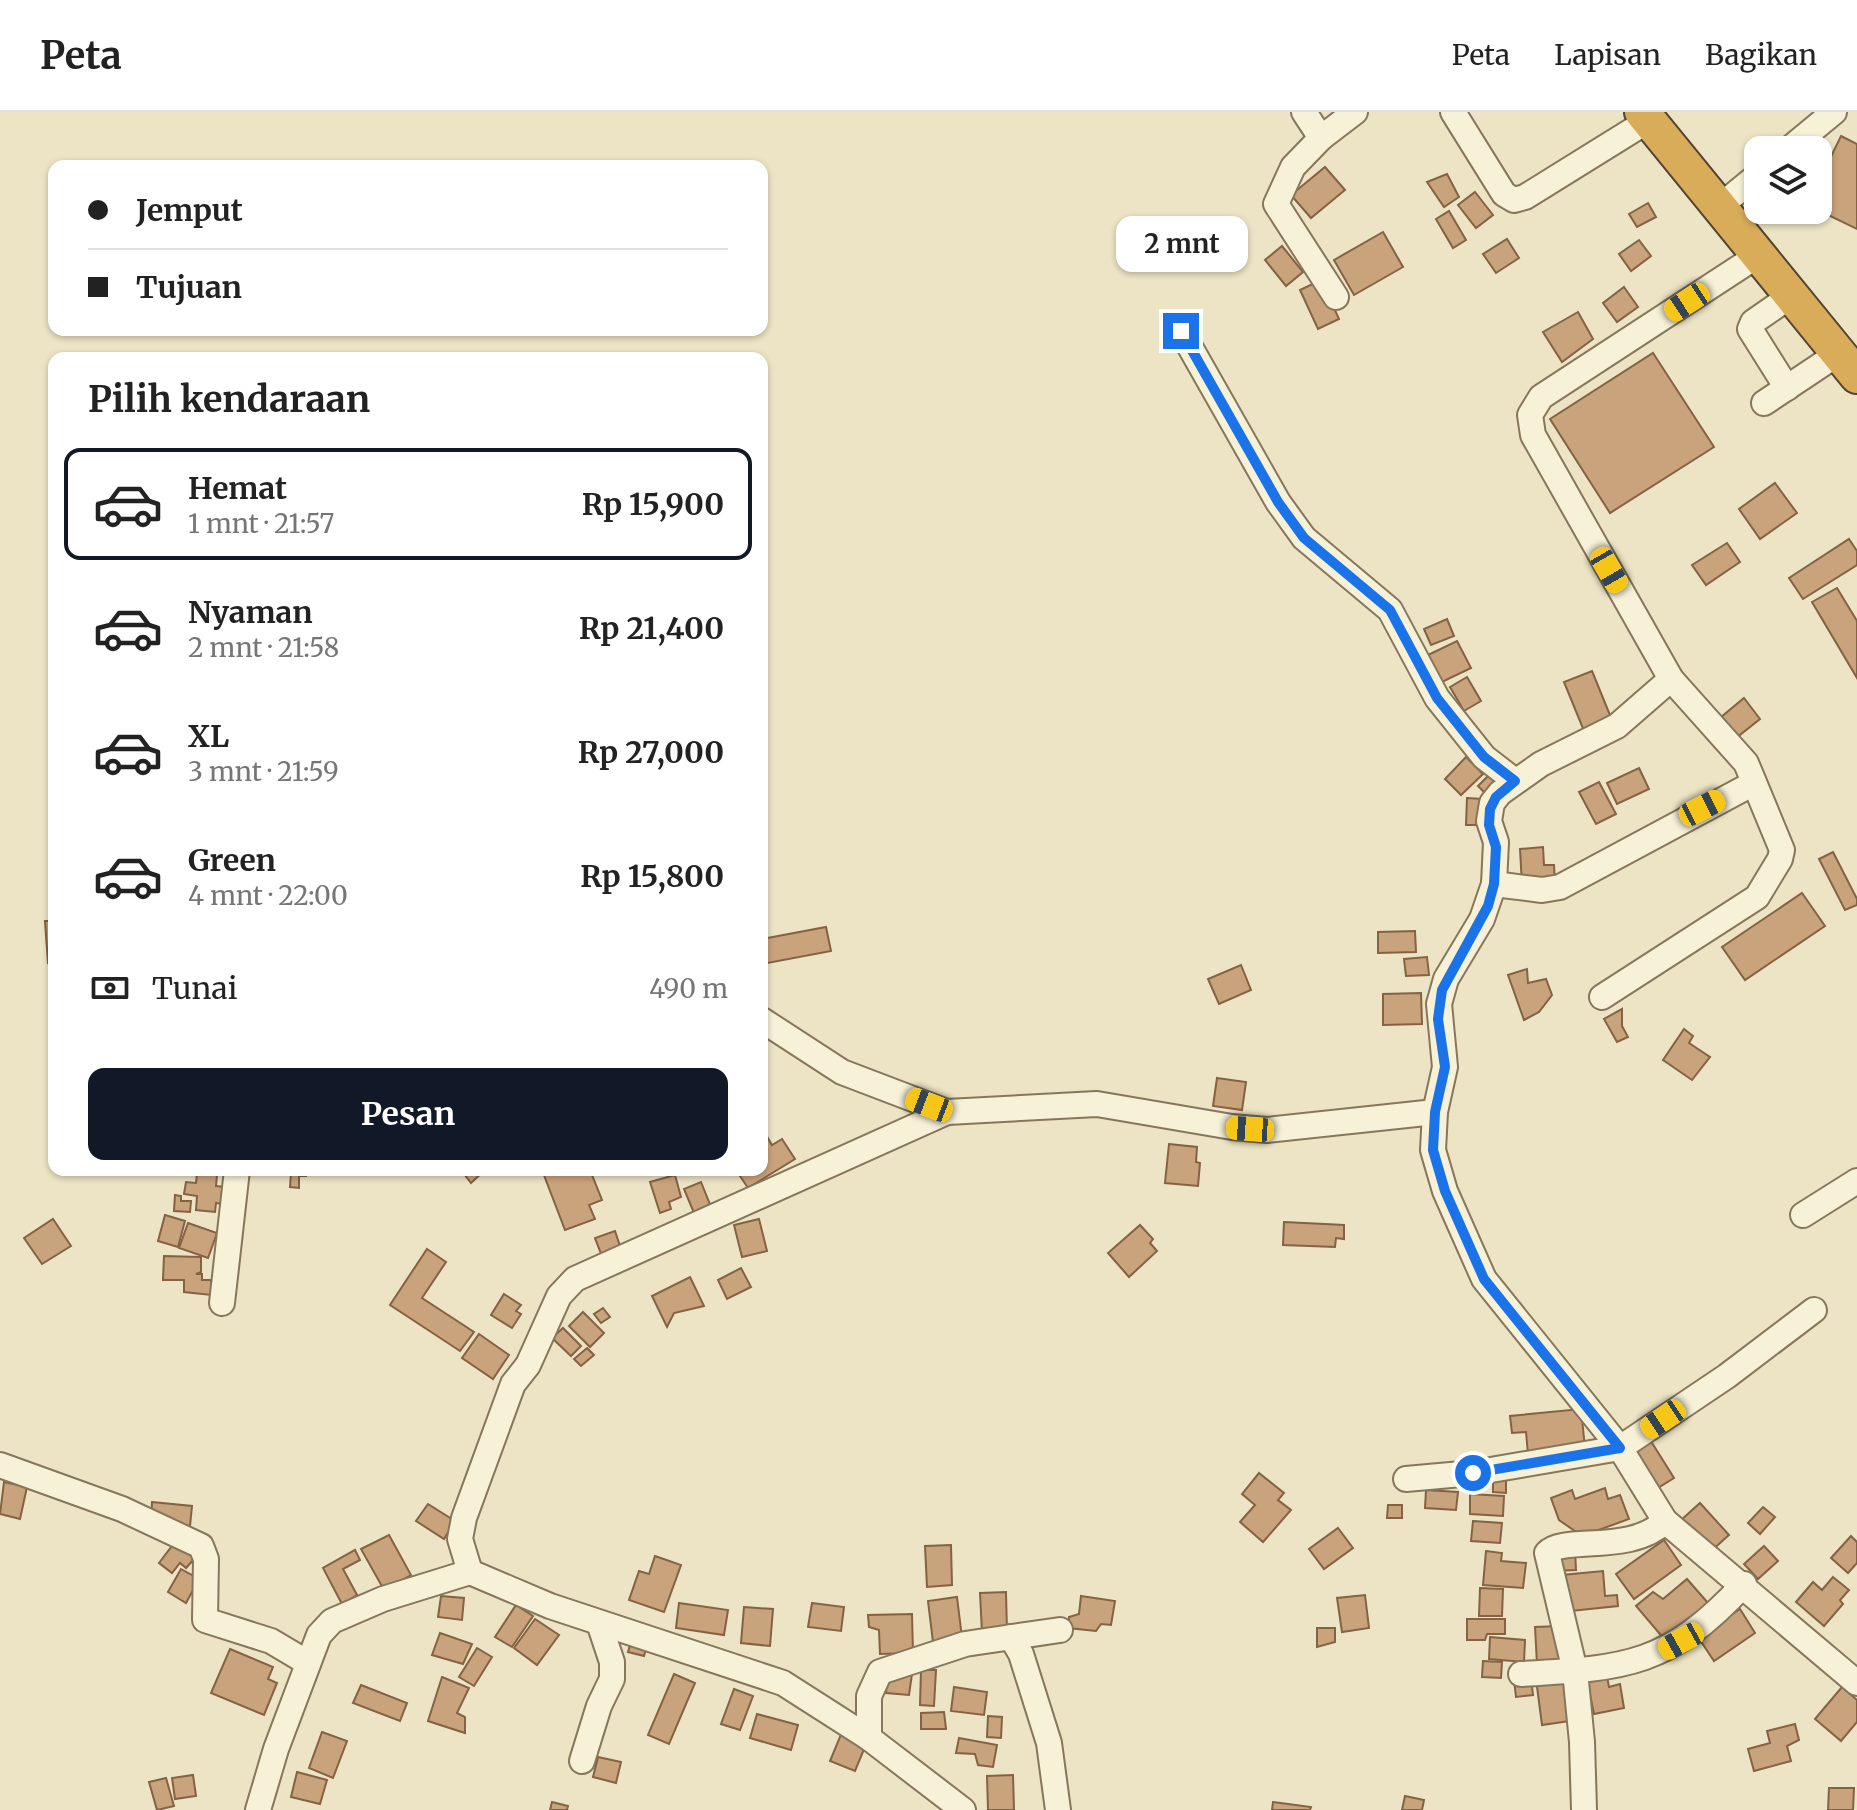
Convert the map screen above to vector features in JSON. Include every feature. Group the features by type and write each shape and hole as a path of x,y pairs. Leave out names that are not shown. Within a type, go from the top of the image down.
{"highway":[{"path":"1645,116 1848,365"}],"street":[{"path":"1304,112 1321,138"},
{"path":"1336,297 1276,204 1293,167 1321,138 1355,112"},
{"path":"1453,112 1504,194 1514,200 1525,197 1645,116"},
{"path":"1805,136 1834,112"},
{"path":"1719,207 1744,186"},
{"path":"1602,997 1752,900 1763,890 1782,850 1738,752 1671,679 1533,435 1530,415 1541,397 1760,254"},
{"path":"1787,388 1750,329 1753,322 1792,295"},
{"path":"1181,331 1278,502 1304,538 1390,610 1437,698 1484,757 1515,781"},
{"path":"1764,403 1787,388 1848,365"},
{"path":"1671,679 1617,726 1515,781 1496,797 1489,813 1496,842 1494,884 1482,919 1442,990 1438,1019 1445,1067 1435,1112 1433,1150 1438,1170 1484,1279 1620,1448 1665,1521 1744,1584 1857,1683"},
{"path":"1494,884 1542,890 1560,887 1754,783"},
{"path":"768,1024 842,1072 947,1112"},
{"path":"470,1572 460,1539 464,1518 513,1384 528,1365 559,1296 575,1279 947,1112 1097,1104 1267,1130 1435,1112"},
{"path":"222,1303 236,1176"},
{"path":"1803,1215 1857,1181"},
{"path":"1406,1479 1473,1473 1620,1448 1727,1376 1814,1310"},
{"path":"0,1465 122,1509 201,1546 206,1559 205,1620 271,1641 308,1663"},
{"path":"1584,1810 1575,1671 1548,1565 1549,1549 1632,1541 1656,1531 1665,1521"},
{"path":"258,1810 276,1749 319,1635 332,1621 432,1581 470,1572 599,1623 783,1683 869,1738 963,1810"},
{"path":"1521,1674 1575,1671 1655,1655 1707,1624 1744,1584"},
{"path":"582,1761 599,1706 612,1679 612,1662 599,1623"},
{"path":"869,1738 869,1696 880,1672 965,1644 1060,1630"},
{"path":"1011,1637 1021,1654 1049,1743 1058,1810"}],"building":[{"path":"1841,136 1857,144 1857,229 1832,217 1832,154"},
{"path":"1325,167 1345,190 1311,218 1291,195"},
{"path":"1447,174 1459,197 1444,207 1427,182"},
{"path":"1475,192 1493,215 1476,228 1458,205"},
{"path":"1648,203 1656,217 1637,227 1629,214"},
{"path":"1449,211 1466,240 1453,248 1436,219"},
{"path":"1383,232 1403,267 1354,295 1334,260"},
{"path":"1507,239 1519,258 1496,273 1483,254"},
{"path":"1639,240 1651,256 1631,271 1619,254"},
{"path":"1282,246 1303,272 1286,286 1265,260"},
{"path":"1321,280 1339,319 1318,329 1300,290"},
{"path":"1624,287 1638,307 1617,322 1603,303"},
{"path":"1578,312 1593,339 1562,362 1543,332"},
{"path":"1653,353 1714,447 1610,513 1550,419"},
{"path":"1775,483 1797,513 1760,539 1739,509"},
{"path":"1849,539 1857,551 1857,565 1803,599 1789,578"},
{"path":"1727,543 1740,562 1706,585 1692,565"},
{"path":"1837,588 1857,621 1857,678 1812,602"},
{"path":"1447,619 1454,636 1431,645 1424,629"},
{"path":"1457,641 1471,668 1442,682 1428,655"},
{"path":"1592,671 1612,720 1584,731 1564,682"},
{"path":"1467,677 1481,701 1464,711 1450,687"},
{"path":"1744,698 1760,719 1736,738 1720,718"},
{"path":"1466,757 1483,774 1461,795 1445,779"},
{"path":"1639,768 1649,789 1617,804 1607,783"},
{"path":"1490,774 1499,784 1487,795 1478,786"},
{"path":"1599,782 1616,814 1596,824 1579,792"},
{"path":"1467,798 1482,799 1481,825 1466,825"},
{"path":"1543,847 1544,865 1554,865 1555,883 1522,885 1520,849"},
{"path":"1833,852 1857,899 1857,905 1845,910 1819,859"},
{"path":"1802,893 1825,926 1745,980 1722,947"},
{"path":"45,921 48,921 48,963"},
{"path":"826,927 831,951 768,963 768,938"},
{"path":"1415,931 1416,952 1378,953 1378,932"},
{"path":"1427,957 1429,975 1406,976 1404,959"},
{"path":"1241,965 1251,990 1219,1004 1208,979"},
{"path":"1527,969 1528,983 1546,979 1552,995 1539,1012 1524,1020 1508,975"},
{"path":"1421,993 1422,1024 1383,1025 1383,994"},
{"path":"1622,1009 1622,1026 1628,1037 1617,1042 1604,1019"},
{"path":"1684,1029 1693,1036 1689,1043 1710,1057 1692,1080 1663,1060"},
{"path":"1217,1078 1246,1082 1242,1110 1213,1106"},
{"path":"768,1138 772,1145 782,1139 795,1159 768,1176"},
{"path":"1169,1144 1197,1147 1196,1162 1200,1163 1198,1186 1165,1183"},
{"path":"197,1176 217,1176 216,1186 226,1187 224,1204 216,1203 215,1212 196,1210 197,1196 184,1194 186,1182 196,1183"},
{"path":"291,1176 299,1176 299,1188 290,1187"},
{"path":"466,1176 479,1176 471,1183"},
{"path":"544,1176 592,1176 602,1200 589,1205 595,1219 565,1230"},
{"path":"675,1176 681,1197 669,1202 671,1209 660,1213 650,1182"},
{"path":"740,1176 767,1176 748,1188"},
{"path":"701,1182 711,1207 694,1213 684,1189"},
{"path":"175,1195 181,1196 181,1201 191,1201 190,1212 174,1211"},
{"path":"165,1215 185,1221 178,1247 158,1241"},
{"path":"53,1219 71,1246 42,1264 24,1238"},
{"path":"759,1219 767,1251 742,1257 734,1225"},
{"path":"1284,1222 1344,1225 1344,1239 1336,1238 1335,1247 1283,1245"},
{"path":"188,1223 217,1233 208,1258 179,1248"},
{"path":"1140,1225 1153,1239 1150,1243 1157,1251 1129,1277 1108,1253"},
{"path":"615,1231 622,1252 603,1259 595,1238"},
{"path":"427,1249 446,1262 422,1298 474,1332 460,1351 390,1305"},
{"path":"164,1256 201,1257 201,1272 196,1274 202,1274 202,1280 211,1280 211,1295 184,1292 184,1280 163,1280"},
{"path":"741,1268 751,1287 727,1299 718,1280"},
{"path":"690,1277 704,1306 674,1313 667,1327 652,1296"},
{"path":"504,1294 521,1305 516,1311 521,1314 512,1328 491,1315"},
{"path":"603,1308 610,1317 601,1323 594,1314"},
{"path":"583,1312 604,1333 590,1347 569,1326"},
{"path":"563,1328 581,1346 571,1356 552,1338"},
{"path":"479,1334 509,1355 493,1379 462,1358"},
{"path":"587,1348 594,1355 581,1366 574,1359"},
{"path":"1581,1409 1585,1448 1528,1454 1526,1432 1512,1433 1510,1416"},
{"path":"1649,1438 1674,1478 1653,1491 1628,1450"},
{"path":"1259,1473 1284,1493 1278,1500 1291,1510 1263,1542 1240,1522 1255,1505 1242,1494"},
{"path":"1493,1477 1506,1477 1506,1493 1493,1492"},
{"path":"4,1482 27,1487 20,1519 0,1514"},
{"path":"1605,1488 1608,1499 1620,1495 1629,1519 1582,1536 1559,1520 1551,1498 1572,1490 1575,1499"},
{"path":"1426,1490 1458,1492 1456,1510 1425,1508"},
{"path":"1470,1494 1504,1496 1503,1516 1470,1514"},
{"path":"152,1502 192,1506 190,1526 151,1522"},
{"path":"1700,1503 1729,1535 1710,1552 1681,1520"},
{"path":"428,1504 455,1521 444,1539 416,1521"},
{"path":"1388,1505 1402,1505 1402,1518 1387,1518"},
{"path":"1763,1507 1775,1517 1760,1534 1748,1523"},
{"path":"1473,1521 1502,1523 1500,1543 1471,1541"},
{"path":"1338,1528 1353,1548 1324,1569 1309,1549"},
{"path":"389,1535 411,1575 384,1590 361,1549"},
{"path":"1851,1536 1857,1542 1857,1563 1848,1573 1831,1558"},
{"path":"1664,1540 1681,1565 1634,1599 1616,1574"},
{"path":"175,1542 195,1558 186,1568 180,1563 172,1573 159,1563"},
{"path":"951,1545 952,1585 927,1587 925,1546"},
{"path":"1764,1546 1778,1561 1758,1579 1744,1564"},
{"path":"355,1550 360,1560 343,1569 357,1595 342,1604 323,1568"},
{"path":"1575,1550 1576,1570 1555,1571 1554,1552"},
{"path":"1486,1551 1502,1553 1501,1561 1526,1563 1523,1588 1483,1585"},
{"path":"655,1556 681,1565 664,1612 629,1600 639,1571 649,1574"},
{"path":"181,1569 199,1579 186,1603 168,1592"},
{"path":"1603,1571 1605,1596 1617,1595 1618,1606 1571,1611 1562,1575"},
{"path":"1833,1577 1849,1590 1840,1600 1843,1604 1824,1626 1796,1602 1813,1582 1822,1590"},
{"path":"1687,1579 1708,1603 1665,1640 1636,1606 1653,1592 1663,1599"},
{"path":"1480,1588 1503,1589 1502,1616 1479,1616"},
{"path":"1006,1592 1007,1632 982,1633 980,1593"},
{"path":"1365,1595 1369,1628 1342,1632 1337,1598"},
{"path":"441,1596 464,1598 462,1620 438,1617"},
{"path":"1081,1596 1115,1601 1111,1625 1101,1624 1096,1631 1068,1628 1069,1617 1079,1614"},
{"path":"957,1597 962,1638 933,1642 928,1601"},
{"path":"679,1603 728,1610 724,1635 676,1628"},
{"path":"812,1603 844,1607 841,1631 808,1627"},
{"path":"516,1605 533,1616 512,1647 495,1637"},
{"path":"744,1607 773,1609 770,1646 741,1643"},
{"path":"1740,1609 1755,1633 1714,1661 1698,1637"},
{"path":"912,1614 913,1653 880,1654 879,1630 869,1627 868,1615"},
{"path":"535,1619 559,1635 537,1665 514,1648"},
{"path":"1467,1619 1505,1619 1505,1634 1487,1634 1485,1640 1467,1640"},
{"path":"1559,1626 1561,1663 1537,1664 1535,1627"},
{"path":"1317,1628 1335,1628 1335,1642 1317,1647"},
{"path":"440,1633 472,1644 463,1664 432,1655"},
{"path":"1490,1637 1525,1640 1524,1662 1489,1659"},
{"path":"632,1638 648,1642 644,1656 628,1652"},
{"path":"477,1648 492,1657 474,1686 459,1677"},
{"path":"230,1649 273,1667 268,1679 277,1683 264,1715 211,1693"},
{"path":"1483,1661 1502,1662 1501,1678 1482,1677"},
{"path":"921,1670 936,1670 934,1706 920,1705"},
{"path":"888,1671 912,1674 909,1695 886,1693"},
{"path":"1606,1671 1609,1687 1620,1684 1624,1708 1594,1714 1586,1675"},
{"path":"674,1674 695,1683 669,1744 648,1735"},
{"path":"1564,1675 1570,1721 1542,1725 1536,1679"},
{"path":"442,1677 469,1688 457,1713 465,1717 465,1733 428,1721"},
{"path":"1531,1678 1533,1695 1516,1697 1514,1680"},
{"path":"361,1685 407,1703 400,1721 353,1703"},
{"path":"954,1687 987,1692 984,1715 951,1711"},
{"path":"1842,1687 1857,1700 1857,1722 1841,1741 1815,1719"},
{"path":"734,1689 753,1696 740,1730 721,1724"},
{"path":"944,1712 946,1729 921,1729 921,1713"},
{"path":"757,1714 798,1725 791,1750 750,1738"},
{"path":"988,1716 1002,1717 1001,1738 987,1737"},
{"path":"1795,1724 1799,1740 1787,1746 1791,1761 1754,1771 1748,1749 1770,1743 1767,1731"},
{"path":"322,1732 347,1741 333,1778 309,1768"},
{"path":"842,1732 867,1742 855,1771 830,1761"},
{"path":"959,1738 997,1745 993,1767 978,1765 975,1754 956,1753"},
{"path":"598,1757 621,1762 616,1783 593,1777"},
{"path":"297,1772 327,1780 320,1804 291,1797"},
{"path":"193,1775 196,1796 175,1799 172,1778"},
{"path":"1013,1775 1014,1810 988,1810 987,1776"},
{"path":"166,1778 174,1806 157,1810 149,1782"},
{"path":"1829,1788 1854,1788 1853,1810 1828,1810"},
{"path":"1405,1796 1424,1800 1422,1810 1402,1810"},
{"path":"552,1802 568,1806 567,1810 550,1810"},
{"path":"1273,1802 1311,1807 1310,1810 1272,1810"}],"route":[{"path":"1181,331 1278,502 1304,538 1390,610 1437,698 1484,757 1515,781 1496,797 1490,809 1489,825 1496,838 1496,847 1494,884 1488,906 1442,990 1438,1019 1445,1067 1435,1112 1433,1150 1445,1191 1484,1279 1620,1448 1473,1473"}]}
